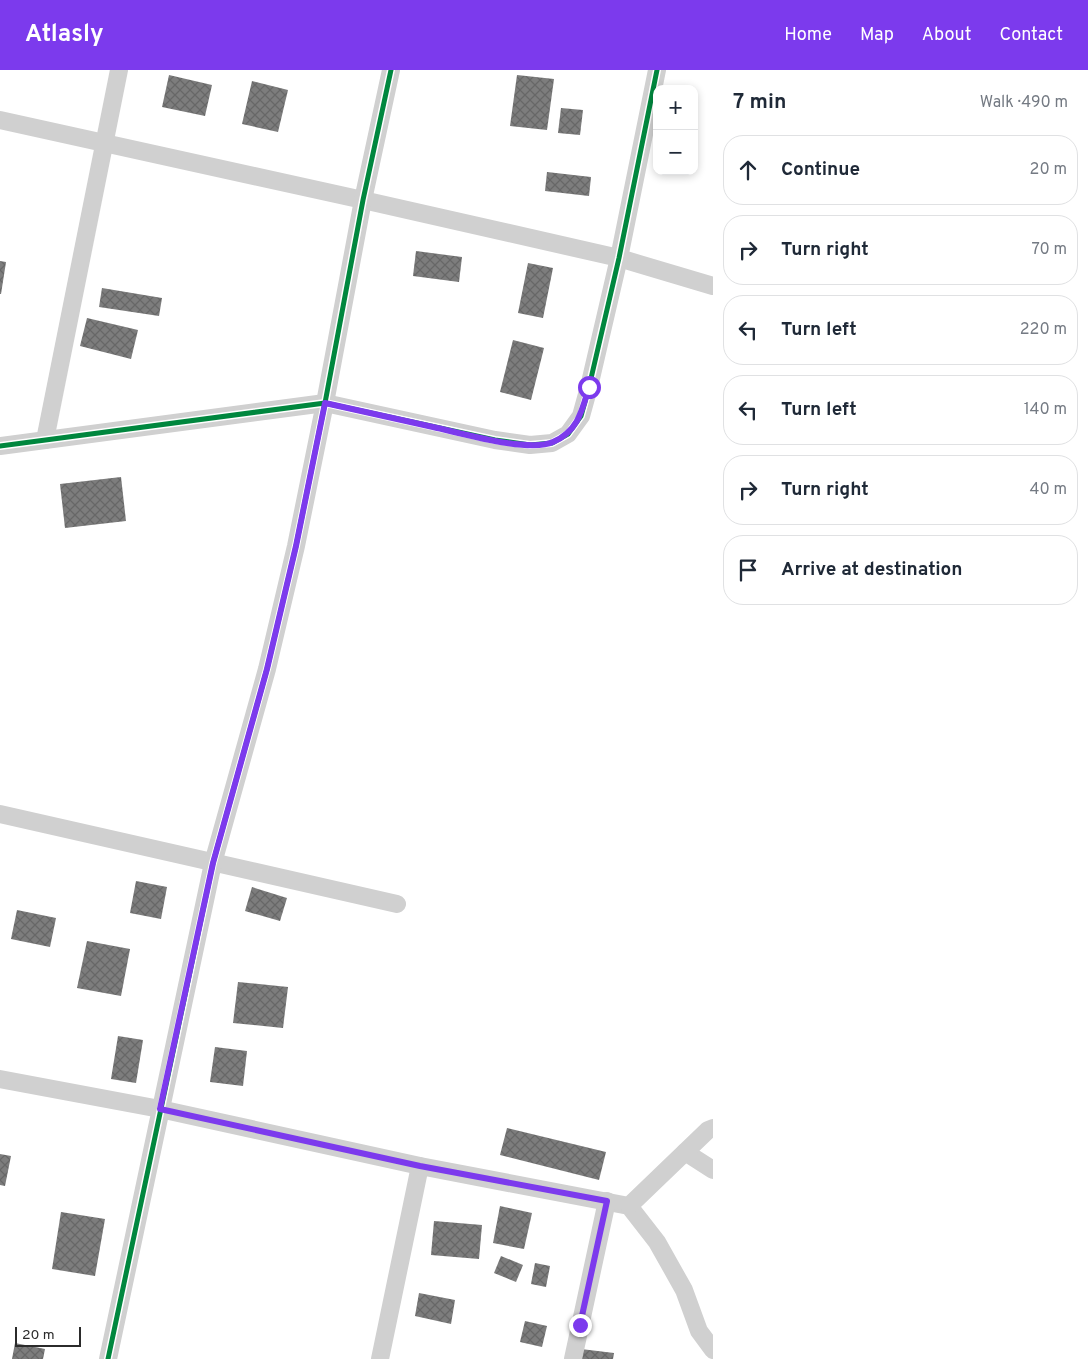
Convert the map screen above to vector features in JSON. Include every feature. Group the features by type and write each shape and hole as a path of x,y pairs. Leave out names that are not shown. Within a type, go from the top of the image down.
{"street":[{"path":"45,440 119,70"},
{"path":"108,1359 213,863 267,669 296,546 363,200 391,70"},
{"path":"0,446 325,403 530,446 552,443 568,434 581,416 619,258 657,70"},
{"path":"0,120 619,258 713,286"},
{"path":"0,814 397,904"},
{"path":"0,1078 160,1109 420,1166 629,1206 658,1242 684,1290 699,1331 713,1350"},
{"path":"629,1206 708,1130 713,1128"},
{"path":"685,1152 713,1170"},
{"path":"380,1359 420,1166"},
{"path":"573,1359 607,1201"}],"building":[{"path":"169,75 212,85 205,116 162,107"},
{"path":"517,75 554,79 547,130 510,126"},
{"path":"252,81 288,90 278,132 242,124"},
{"path":"561,108 583,110 580,135 558,133"},
{"path":"547,172 591,177 589,196 545,191"},
{"path":"416,251 462,257 459,282 413,276"},
{"path":"0,261 6,262 1,294 0,294"},
{"path":"528,263 553,268 543,318 518,313"},
{"path":"102,288 162,298 159,316 99,307"},
{"path":"87,318 138,330 131,359 80,346"},
{"path":"513,340 544,348 531,400 500,392"},
{"path":"121,477 126,521 65,528 60,484"},
{"path":"136,881 167,887 161,919 130,913"},
{"path":"252,887 287,898 280,921 245,911"},
{"path":"17,910 56,918 50,947 11,939"},
{"path":"87,941 130,949 121,996 77,988"},
{"path":"238,982 288,987 283,1028 233,1023"},
{"path":"118,1036 143,1040 136,1083 111,1079"},
{"path":"215,1047 247,1051 243,1086 210,1082"},
{"path":"507,1128 606,1152 599,1180 500,1155"},
{"path":"0,1154 11,1156 5,1186 0,1185"},
{"path":"500,1206 532,1213 524,1249 493,1243"},
{"path":"61,1212 105,1219 95,1276 52,1269"},
{"path":"434,1221 482,1225 479,1259 431,1255"},
{"path":"501,1256 523,1265 516,1282 494,1273"},
{"path":"535,1263 550,1266 546,1287 531,1284"},
{"path":"419,1293 455,1300 451,1324 415,1316"},
{"path":"525,1321 547,1326 542,1347 520,1342"},
{"path":"15,1343 45,1349 43,1359 12,1359"},
{"path":"581,1349 614,1353 613,1359 579,1359"}],"cycle path":[{"path":"108,1359 213,863 267,669 296,546 363,200 391,70"},
{"path":"0,446 325,403 495,440 530,445 552,443 568,434 581,416 589,387 619,258 657,70"}],"route":[{"path":"580,1325 607,1201 420,1166 160,1109 213,863 267,669 296,546 325,403 530,446 552,443 568,434 581,416 589,387"}]}
